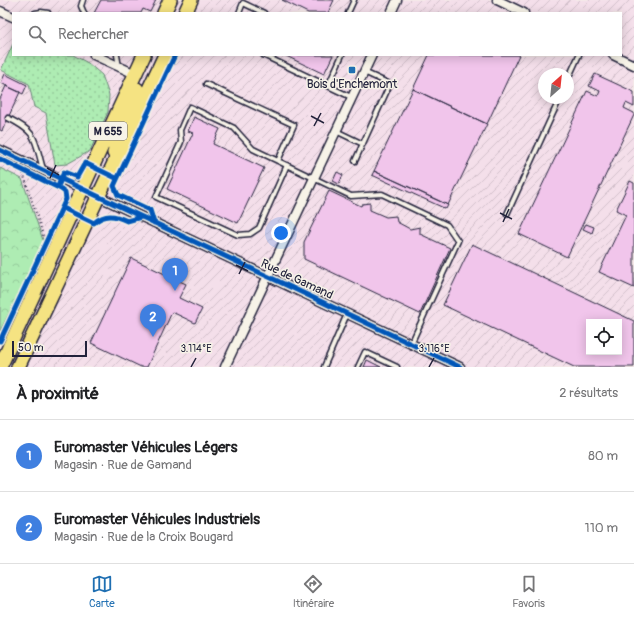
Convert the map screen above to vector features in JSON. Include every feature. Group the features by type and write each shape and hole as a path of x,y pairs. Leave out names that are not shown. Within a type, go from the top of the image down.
{"main road":[{"path":"164,12 170,0"},
{"path":"185,12 191,0"},
{"name":"M 655","path":"0,367 144,56"},
{"name":"M 655","path":"18,367 166,56"},
{"path":"114,165 118,134 137,89 138,79 135,74"}],"street":[{"path":"391,12 396,0"},
{"path":"497,0 522,12"},
{"path":"0,11 12,17"},
{"path":"225,367 372,56"},
{"path":"615,56 634,65"},
{"path":"105,58 119,67 135,74"},
{"name":"Rue de Gamand","path":"0,150 460,367"}],"lane":[{"path":"83,0 81,6 84,12"},
{"path":"348,12 354,0"},
{"path":"239,12 243,3 262,12"},
{"path":"117,56 119,67"},
{"path":"265,56 352,97"},
{"path":"328,86 342,56"},
{"path":"573,68 579,56"},
{"path":"355,161 390,84 364,71"},
{"path":"206,84 294,125 278,161"},
{"path":"507,214 557,104"},
{"path":"287,165 259,228 250,234 238,235 156,197 181,142 180,130 190,107 234,128 253,149 287,165 351,196 382,194 447,225 458,241 411,344"},
{"path":"8,118 26,128 32,134 43,170"},
{"path":"335,131 363,144"},
{"path":"324,367 347,314"},
{"path":"358,367 365,352 397,367"}],"path":[{"path":"14,166 29,173"},
{"path":"22,170 46,243"},
{"path":"43,250 50,236"}],"shaded area":[{"path":"0,0 634,0 634,367 0,367 0,331 44,243 22,179 0,168"}],"green space":[{"path":"12,46 12,56 75,56 88,63 102,75 109,95 108,112 90,151 67,164 55,165 46,113 34,107 29,84 1,70"},
{"path":"0,168 22,179 44,243 0,331"}],"building":[{"path":"101,0 156,0 150,12 143,9 142,12 95,12"},
{"path":"282,0 334,0 328,12 306,12"},
{"path":"286,56 333,56 324,74"},
{"path":"429,56 519,56 487,124 413,89"},
{"path":"5,74 27,85 23,94 1,83"},
{"path":"595,74 634,92 634,107 626,103 624,108 634,113 634,115 567,257 519,234 587,91 598,96 600,91 589,86"},
{"path":"6,86 20,92 2,131 0,130 0,99"},
{"path":"413,89 487,124 448,205 374,171"},
{"path":"194,117 220,129 213,144 264,168 238,223 167,189 193,133 188,131"},
{"path":"374,171 448,205 446,209 372,175"},
{"path":"337,172 343,175 339,184 333,181"},
{"path":"630,181 634,183 634,288 599,272 626,215 616,210"},
{"path":"329,191 361,206 362,204 370,203 370,210 386,217 396,216 397,222 410,229 420,227 420,234 450,248 420,314 304,259 304,242"},
{"path":"586,224 594,227 592,233 583,229"},
{"path":"472,244 634,321 634,367 574,367 443,305"},
{"path":"131,258 186,284 179,298 202,309 195,323 172,312 147,367 141,367 91,343"},
{"path":"367,360 381,367 364,367"}],"cycle path":[{"path":"154,223 150,210 118,195 114,186 175,56"},
{"path":"0,150 460,367"},
{"path":"0,159 61,189 65,192 66,199 0,341"},
{"path":"59,184 64,172 77,177 85,163 116,178"},
{"path":"63,208 94,223 106,216 114,216 127,221 141,217"}],"place":[{"name":"Bois d'Enchemont","path":"352,70"},
{"name":"Euromaster Véhicules Légers","path":"175,291"},
{"name":"Euromaster Véhicules Industriels","path":"153,337"}]}
